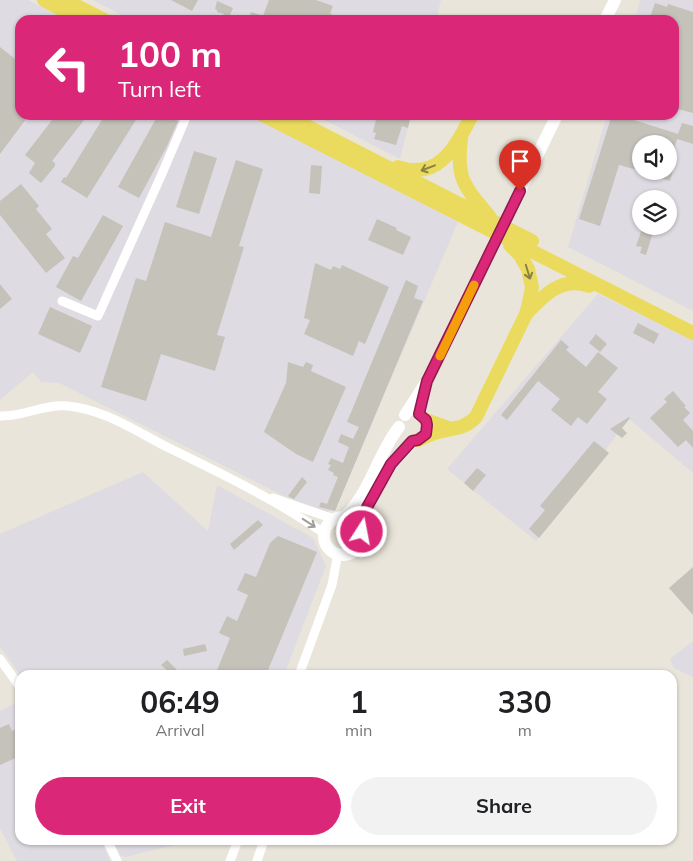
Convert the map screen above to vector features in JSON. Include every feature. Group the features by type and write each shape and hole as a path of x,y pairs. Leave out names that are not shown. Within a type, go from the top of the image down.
{"main road":[{"path":"44,0 72,15"},
{"path":"65,0 94,15"},
{"path":"608,15 615,0"},
{"path":"273,120 693,323"},
{"path":"295,120 361,154 611,292 693,333"},
{"path":"361,154 405,169 422,171 436,165 450,152 469,120"},
{"path":"427,381 422,417 427,425 426,434 391,464 365,511 360,545 356,550 344,554 338,553 328,546 325,534 328,526 362,497 400,422 427,381 553,120"},
{"path":"399,427 402,437 416,441 437,432 461,428 476,417 526,314 532,288 528,269 520,254 488,224 462,179 458,160 462,134"},
{"path":"526,314 550,291 562,285 580,282 611,292"},
{"path":"405,415 410,413 452,429"},
{"path":"339,518 356,522 362,532"}],"street":[{"path":"62,301 98,316 185,120"},
{"path":"0,416 41,408 67,406 100,413 263,494 325,534"},
{"path":"263,494 339,518"},
{"path":"301,670 332,585 338,553"},
{"path":"0,659 15,679"},
{"path":"110,845 117,861"},
{"path":"230,861 236,845"},
{"path":"257,861 262,845"}],"shaded area":[{"path":"0,0 28,0 56,15 15,15 15,120 260,120 458,222 335,510 324,512 288,498 59,383 41,382 33,372 0,400"},
{"path":"93,0 441,0 437,15 122,15"},
{"path":"640,0 693,0 693,311 568,247 606,120 679,120 679,15 636,15"},
{"path":"325,120 410,120 400,159"},
{"path":"598,294 693,339 693,473 629,419 536,541 447,469"},
{"path":"143,472 208,531 217,485 313,538 326,566 286,670 17,670 0,646 0,534"},
{"path":"693,641 693,677 674,668 670,659"},
{"path":"15,704 15,845 103,845 110,861 17,861 0,828 0,711"},
{"path":"115,845 175,845 125,857 120,855"}],"building":[{"path":"171,0 198,0 192,11"},
{"path":"269,0 316,0 333,6 330,14 333,15 263,15"},
{"path":"217,1 233,8 230,15 224,15 215,9"},
{"path":"655,3 667,7 668,4 693,12 693,113 679,109 679,15 651,15"},
{"path":"0,47 15,59 15,120 25,120 0,154"},
{"path":"52,120 84,120 52,161 55,163 55,166 41,183 29,173 35,163 25,155"},
{"path":"102,120 136,120 87,198 61,182 64,177 66,178"},
{"path":"155,120 178,121 139,198 118,187"},
{"path":"376,120 410,120 408,128 402,126 396,145 374,139 376,133 373,132"},
{"path":"610,120 634,120 678,134 682,123 693,126 693,144 677,139 677,135 632,135 632,169 619,165 600,226 579,219"},
{"path":"194,151 217,158 199,214 176,207"},
{"path":"236,160 263,169 239,246 244,247 217,335 225,337 215,371 161,354 146,401 101,387 136,278 146,281 165,222 211,237"},
{"path":"311,165 322,166 320,194 309,193"},
{"path":"21,184 39,206 36,209 52,229 46,234 65,258 46,273 0,215 0,201"},
{"path":"103,215 123,226 81,301 56,287 73,256 78,258"},
{"path":"377,219 411,237 403,255 368,240"},
{"path":"640,235 652,235 646,255 640,253 642,247 636,246"},
{"path":"315,263 331,270 333,266 340,269 342,265 389,287 365,344 359,341 353,356 304,334 310,320 304,318"},
{"path":"406,280 418,286 414,298 423,301 335,511 319,507 321,502 327,504 338,477 328,470 331,465 328,464 331,458 343,463 349,447 338,442 341,434 353,439 359,427 347,422"},
{"path":"0,284 12,299 0,309"},
{"path":"50,307 92,326 80,353 38,334"},
{"path":"638,323 659,334 654,344 633,333"},
{"path":"596,334 607,344 600,352 589,343"},
{"path":"561,340 569,347 566,350 586,367 598,352 618,368 598,392 607,399 587,424 578,417 571,426 551,410 560,399 538,381 507,420 501,415"},
{"path":"288,362 303,367 306,362 313,365 311,371 346,387 313,462 296,454 264,432 286,383"},
{"path":"673,391 690,413 683,420 693,431 693,448 686,440 678,447 650,418 667,402 664,399"},
{"path":"629,417 622,428 627,433 622,438 610,429"},
{"path":"594,441 609,453 539,538 529,529 545,510 540,506"},
{"path":"477,468 486,475 473,491 464,483"},
{"path":"302,477 307,482 294,499 288,496"},
{"path":"258,520 263,525 234,550 230,544"},
{"path":"278,536 317,552 268,670 217,670 230,638 219,633 227,616 237,621 248,595 237,590 245,573 256,577 270,543"},
{"path":"693,567 693,615 669,588"},
{"path":"205,644 207,651 184,656 183,649"},
{"path":"167,660 177,670 166,670 161,665"},
{"path":"9,724 12,731 15,730 15,758 0,765 0,728"}],"slow traffic":[{"path":"440,356 474,285"}],"route":[{"path":"362,532 365,511 391,464 412,441 418,440 426,434 426,420 419,414 427,381 520,191"}]}
